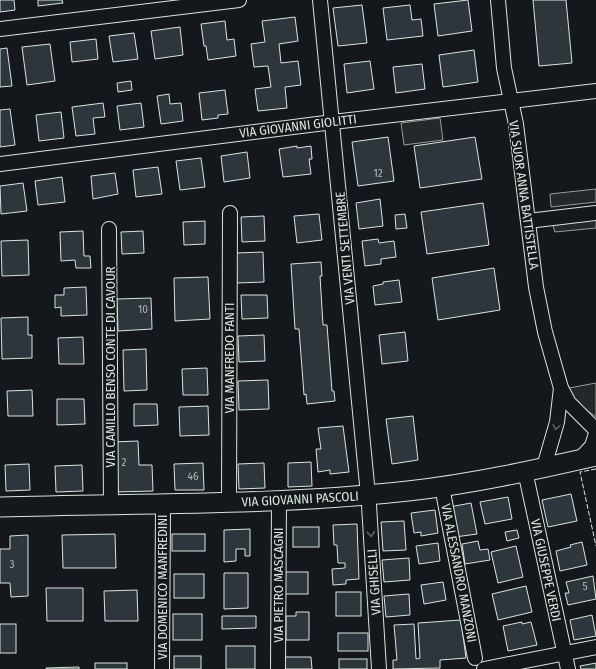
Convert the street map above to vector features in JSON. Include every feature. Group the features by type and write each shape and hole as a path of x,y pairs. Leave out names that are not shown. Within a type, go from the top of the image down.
{"street":[{"path":"0,29 239,0"},
{"name":"VIA VENTI SETTEMBRE","path":"320,0 368,495"},
{"name":"VIA SUOR ANNA BATTISTELLA","path":"498,0 504,68 516,124 539,302 545,332 561,388"},
{"name":"VIA GIOVANNI GIOLITTI","path":"0,164 333,122 596,91"},
{"name":"VIA MANFREDO FANTI","path":"229,503 230,213"},
{"path":"528,221 596,213"},
{"name":"VIA CAMILLO BENSO CONTE DI CAVOUR","path":"109,229 111,505"},
{"path":"561,388 573,408 596,430"},
{"path":"544,467 557,422 561,388"},
{"path":"588,458 596,433"},
{"name":"VIA GIOVANNI PASCOLI","path":"0,508 229,503 368,495 442,487 588,458"},
{"name":"VIA GIUSEPPE VERDI","path":"525,471 568,669"},
{"name":"VIA ALESSANDRO MANZONI","path":"442,487 480,664"},
{"name":"VIA GHISELLI","path":"368,495 379,669"},
{"name":"VIA PIETRO MASCAGNI","path":"278,669 279,501"},
{"name":"VIA DOMENICO MANFREDINI","path":"162,505 162,669"},
{"path":"480,664 564,653 596,647"}],"shaded area":[{"path":"440,118 443,140 404,145 401,123"},
{"path":"596,189 596,202 551,207 550,194"},
{"path":"596,217 596,228 555,232 552,222"},
{"path":"596,383 596,417 571,398 569,388"}],"building":[{"path":"0,0 14,0 15,10 0,12"},
{"path":"38,0 62,0 63,3 38,6"},
{"path":"468,0 472,31 438,36 434,4"},
{"path":"533,0 566,0 572,63 539,66"},
{"path":"362,5 367,43 338,46 333,8"},
{"path":"410,5 412,20 421,19 423,36 387,40 383,8"},
{"path":"295,17 298,41 279,44 281,63 298,61 301,85 285,87 287,108 258,111 255,89 271,87 268,66 254,67 251,44 265,42 262,21"},
{"path":"225,21 227,40 234,39 236,56 208,60 206,46 204,46 201,24"},
{"path":"180,27 183,55 155,59 151,31"},
{"path":"134,33 138,59 113,62 109,36"},
{"path":"96,39 98,59 72,62 70,42"},
{"path":"50,44 55,81 27,85 22,47"},
{"path":"7,48 12,86 0,87 0,49"},
{"path":"474,50 478,82 443,87 439,55"},
{"path":"370,61 374,89 347,93 344,64"},
{"path":"422,64 425,89 396,93 393,67"},
{"path":"131,81 132,90 118,92 117,83"},
{"path":"225,90 228,114 218,115 218,118 202,120 199,93"},
{"path":"169,94 170,104 181,103 183,121 161,124 157,96"},
{"path":"103,103 105,117 93,118 95,134 76,136 72,107"},
{"path":"141,103 144,127 120,130 117,106"},
{"path":"10,109 15,145 0,147 0,110"},
{"path":"61,112 64,138 39,141 36,115"},
{"path":"388,137 394,181 358,186 352,142"},
{"path":"475,137 482,179 420,188 414,146"},
{"path":"297,146 297,148 311,146 312,159 309,159 311,174 283,177 279,149"},
{"path":"247,152 250,178 224,182 221,156"},
{"path":"201,158 205,187 180,190 176,161"},
{"path":"158,167 162,194 136,197 133,170"},
{"path":"115,173 118,194 93,199 91,176"},
{"path":"62,177 65,202 38,205 35,181"},
{"path":"23,183 27,211 1,214 0,186"},
{"path":"380,199 383,226 359,229 356,203"},
{"path":"483,203 489,245 427,254 421,212"},
{"path":"319,214 322,240 297,243 294,216"},
{"path":"405,214 407,228 396,229 395,215"},
{"path":"264,216 265,241 242,242 241,217"},
{"path":"205,221 205,244 184,245 183,222"},
{"path":"83,231 84,256 90,256 91,268 76,268 75,260 61,261 60,232"},
{"path":"143,231 144,253 122,254 121,232"},
{"path":"378,239 379,243 394,241 396,257 381,259 381,264 365,266 362,241"},
{"path":"28,240 29,275 2,276 1,241"},
{"path":"263,252 264,282 237,283 236,253"},
{"path":"321,262 322,276 320,276 323,325 327,325 332,391 334,391 335,401 307,404 306,394 304,395 299,329 295,329 291,264"},
{"path":"494,268 500,310 438,320 432,278"},
{"path":"208,277 210,319 175,321 174,278"},
{"path":"399,280 402,302 375,305 373,286 383,284 383,282"},
{"path":"86,287 87,315 61,316 61,307 55,308 55,295 64,295 64,288"},
{"path":"241,295 267,295 268,318 242,319"},
{"path":"151,298 152,329 118,331 117,299"},
{"path":"28,317 28,335 32,335 32,358 2,359 1,318"},
{"path":"405,332 408,361 382,364 379,335"},
{"path":"264,335 265,361 239,362 238,336"},
{"path":"83,337 84,364 59,364 58,338"},
{"path":"146,349 147,390 124,391 123,350"},
{"path":"207,368 208,395 183,395 182,369"},
{"path":"268,380 269,409 239,410 238,381"},
{"path":"32,390 33,416 8,416 7,391"},
{"path":"57,399 84,399 85,424 57,425"},
{"path":"134,404 157,404 158,425 134,426"},
{"path":"208,406 209,435 180,436 179,407"},
{"path":"413,416 418,460 392,464 386,419"},
{"path":"343,426 349,472 330,474 330,470 318,472 316,449 321,449 318,428"},
{"path":"138,441 139,465 152,465 153,491 114,492 113,442"},
{"path":"311,462 312,486 288,487 288,463"},
{"path":"203,463 204,490 175,490 174,464"},
{"path":"264,463 265,488 239,489 238,464"},
{"path":"29,464 30,490 6,491 5,465"},
{"path":"82,465 83,491 56,492 55,466"},
{"path":"571,494 577,521 548,527 542,500"},
{"path":"508,497 512,519 485,524 480,502"},
{"path":"471,503 477,534 455,537 449,507"},
{"path":"435,510 438,533 421,536 421,532 414,533 411,513"},
{"path":"404,521 406,550 383,551 381,522"},
{"path":"357,524 359,579 346,580 346,584 333,585 332,569 345,568 345,563 338,563 337,545 334,545 333,525"},
{"path":"293,527 319,527 319,547 293,547"},
{"path":"250,529 250,556 245,556 245,549 236,549 236,561 224,562 224,530"},
{"path":"517,530 519,538 507,541 505,532"},
{"path":"115,534 116,568 63,568 62,535"},
{"path":"172,534 205,534 205,551 172,551"},
{"path":"28,535 28,596 11,597 10,583 0,583 0,549 10,549 10,536"},
{"path":"478,541 480,550 488,549 490,560 465,564 462,544"},
{"path":"582,542 587,565 560,571 556,551"},
{"path":"438,543 440,561 419,564 416,546"},
{"path":"516,546 523,577 498,583 491,552"},
{"path":"409,558 410,580 384,582 382,560"},
{"path":"285,572 308,572 308,594 285,594"},
{"path":"224,573 248,573 248,608 224,609"},
{"path":"174,574 204,574 204,598 174,598"},
{"path":"593,576 596,599 568,605 565,593 569,593 566,582"},
{"path":"443,582 446,600 424,604 421,585"},
{"path":"526,586 532,612 498,620 492,594"},
{"path":"46,588 83,588 83,621 47,621"},
{"path":"137,590 138,621 105,621 104,591"},
{"path":"336,592 361,592 361,616 336,616"},
{"path":"409,594 410,615 386,617 384,596"},
{"path":"296,612 309,612 309,640 286,640 286,616 296,616"},
{"path":"173,614 202,614 202,640 173,640"},
{"path":"592,615 596,636 574,640 570,620"},
{"path":"222,616 256,616 256,628 222,629"},
{"path":"461,620 466,658 440,660 440,668 393,669 393,660 397,660 394,625 414,624 416,659 420,658 418,623"},
{"path":"522,622 522,624 531,622 537,645 508,651 503,626"},
{"path":"0,624 16,624 16,653 0,653"},
{"path":"338,633 368,633 368,651 338,651"},
{"path":"226,646 255,646 255,669 226,669"},
{"path":"174,656 201,656 201,669 174,669"},
{"path":"284,657 311,657 312,669 284,669"},
{"path":"339,659 367,659 367,669 339,669"},
{"path":"95,663 127,663 127,669 95,669"},
{"path":"596,663 596,669 581,669 580,666"},
{"path":"79,667 79,669 46,669 46,668"}],"fence":[{"path":"596,469 580,472 596,546"}]}
